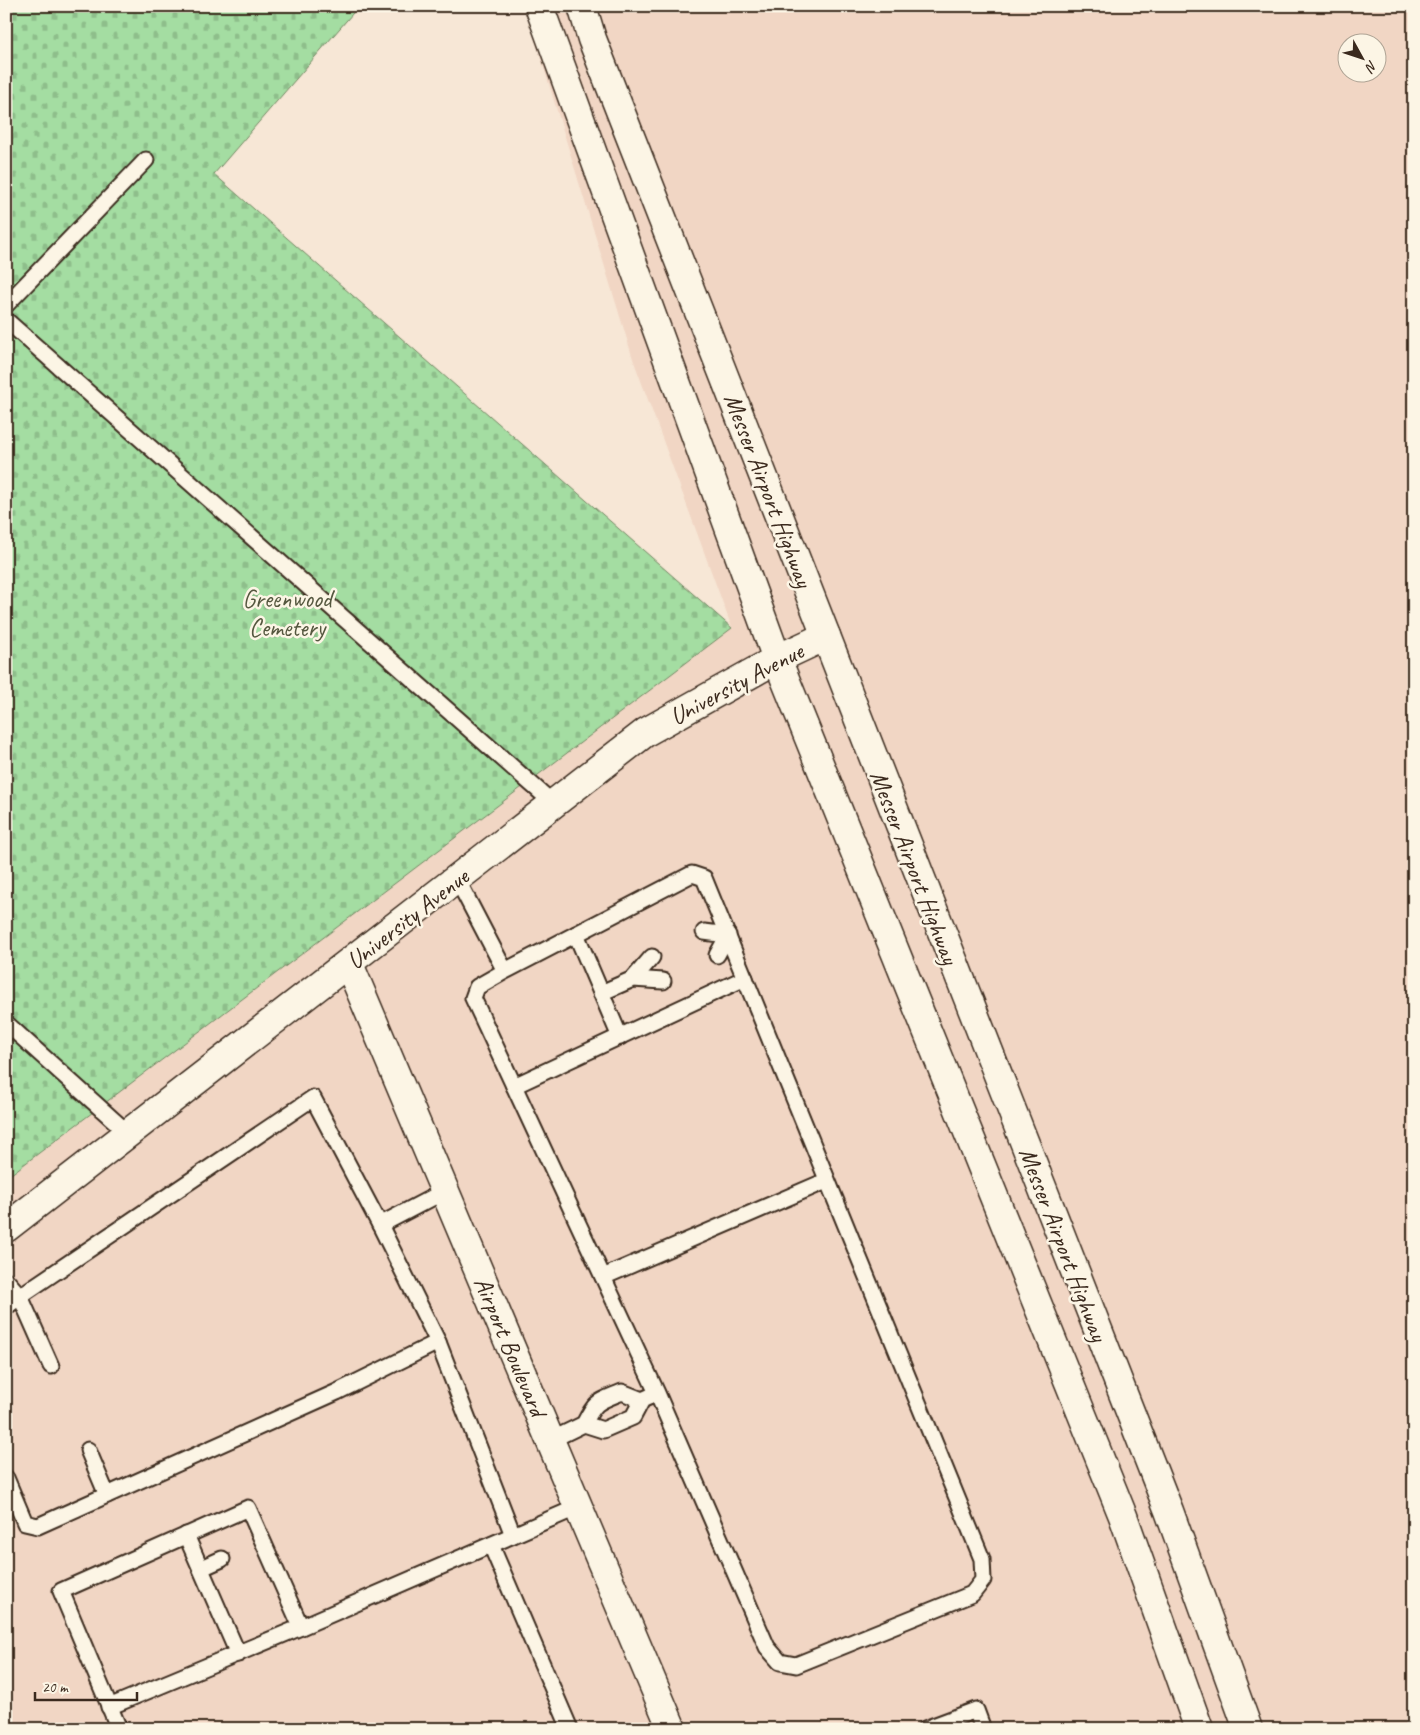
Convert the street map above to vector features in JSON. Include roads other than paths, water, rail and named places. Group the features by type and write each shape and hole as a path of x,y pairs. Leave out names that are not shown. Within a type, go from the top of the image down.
{"main road":[{"name":"Messer Airport Highway","path":"539,6 777,659 1123,1516 1199,1729"},
{"name":"Messer Airport Highway","path":"582,6 592,40 1169,1511 1248,1729"},
{"name":"University Avenue","path":"6,1228 646,732 777,659 826,636"},
{"name":"Airport Boulevard","path":"349,964 672,1729"}],"lane":[{"path":"6,305 146,160"},
{"path":"6,320 554,804"},
{"path":"692,874 704,878 826,1181 982,1559 983,1580 972,1594 796,1664 780,1662 767,1647 657,1393 473,998 477,987 505,972 692,874"},
{"path":"457,879 505,972"},
{"path":"704,932 728,935"},
{"path":"576,934 620,1037"},
{"path":"717,955 728,935"},
{"path":"601,993 634,979 652,957"},
{"path":"514,1086 745,978"},
{"path":"634,979 663,982"},
{"path":"6,1022 129,1134"},
{"path":"6,1308 20,1296 313,1098 380,1225 438,1342 513,1535"},
{"path":"603,1278 826,1181"},
{"path":"380,1225 445,1191"},
{"path":"6,1280 20,1296 51,1366"},
{"path":"6,1478 25,1523 38,1526 337,1392 438,1342"},
{"path":"551,1440 584,1424 594,1404 603,1400 622,1392 642,1400"},
{"path":"584,1424 604,1430 633,1417 642,1400 657,1393"},
{"path":"88,1450 107,1494"},
{"path":"109,1707 238,1654 578,1507"},
{"path":"119,1729 61,1591 248,1508 261,1542 301,1627"},
{"path":"186,1535 238,1654"},
{"path":"491,1545 570,1729"},
{"path":"202,1568 222,1559"},
{"path":"926,1729 976,1710 983,1729"}],"park label":[{"name":"Greenwood Cemetery","path":"287,612"}]}
